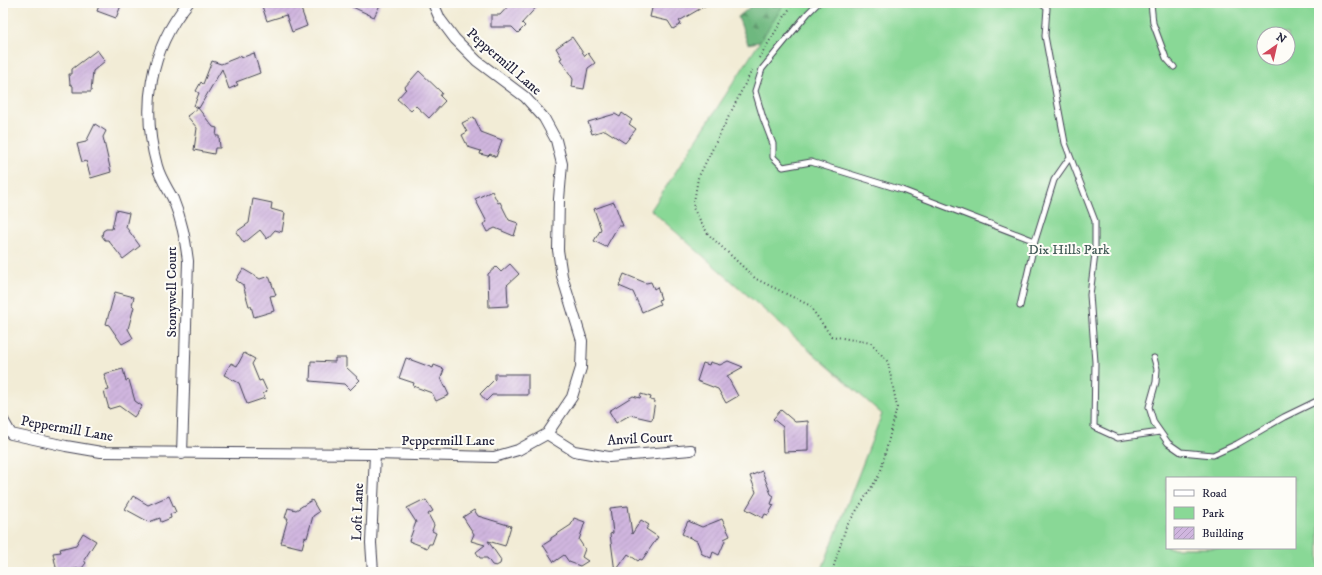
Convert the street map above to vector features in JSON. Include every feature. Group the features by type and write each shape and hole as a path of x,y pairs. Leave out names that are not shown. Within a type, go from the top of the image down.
{"street":[{"name":"Stonywell Court","path":"182,454 188,261 184,231 173,200 157,168 149,128 149,96 154,68 164,40 188,3"},
{"name":"Peppermill Lane","path":"3,420 11,434 101,452 182,454 375,454 494,457 518,450 547,434 572,397 581,368 582,341 562,276 558,250 559,199 562,164 556,140 544,118 525,97 477,61 455,39 440,19 433,3"},
{"name":"Anvil Court","path":"547,434 574,450 610,457 691,450"},
{"name":"Loft Lane","path":"373,572 371,543 375,454"}],"lane":[{"path":"818,3 808,12 762,69 755,91 773,144 773,157 783,167 811,162 902,190 1035,241"},
{"path":"1040,3 1047,5 1045,36 1065,143 1095,221 1095,254 1090,295 1095,362 1094,427 1118,438 1160,432"},
{"path":"1152,3 1153,23 1166,58 1174,67"},
{"path":"1020,306 1035,241 1054,180 1070,157"},
{"path":"1154,358 1157,369 1156,382 1149,407 1154,422 1160,432 1168,443 1181,452 1213,454 1237,444 1284,417 1319,400"}],"path":[{"path":"756,63 793,3"},
{"path":"752,69 698,178 693,208 708,234 756,279 809,305 831,336 871,344 888,362 897,408 880,474 846,527 832,572"}],"green space":[{"path":"755,3 825,3 784,37 748,44 738,17"},
{"name":"Dix Hills Park","path":"785,3 1319,3 1319,572 821,572 882,414 651,210"}],"building":[{"path":"100,3 122,3 116,18 97,11"},
{"path":"261,3 299,3 307,26 292,32 286,15 267,21"},
{"path":"344,3 381,3 374,17"},
{"path":"511,3 540,3 522,23 525,26 518,33 512,27 491,27 491,15 500,15"},
{"path":"665,3 710,3 679,21 681,24 673,29 668,21 650,17 653,4 660,6"},
{"path":"572,37 585,56 588,53 595,63 588,68 584,89 572,87 573,79 560,59 562,58 556,48"},
{"path":"97,50 105,61 93,71 91,92 73,92 73,86 70,84 69,74 72,74 72,69"},
{"path":"254,53 260,73 236,82 238,85 229,89 222,69 199,108 194,106 199,93 196,91 201,82 203,84 212,61 221,64 241,56 241,58"},
{"path":"419,71 442,93 440,96 445,101 429,118 416,106 411,111 397,99 406,89 404,88"},
{"path":"198,108 213,127 217,128 216,136 219,136 220,148 215,148 214,154 194,150 197,128 187,116"},
{"path":"622,113 632,120 629,124 636,129 625,143 605,130 592,134 588,122 615,114 620,117"},
{"path":"474,117 481,132 502,140 496,157 490,154 488,156 480,154 481,151 468,147 462,135 467,132 462,123"},
{"path":"95,124 106,131 103,137 111,172 91,178 86,161 82,162 77,144 86,142"},
{"path":"492,191 498,203 500,202 509,220 518,223 514,236 495,228 487,232 483,224 487,222 475,199"},
{"path":"253,199 272,203 271,209 285,213 282,232 275,230 267,239 260,230 244,243 236,232 249,223"},
{"path":"614,202 623,226 618,226 606,247 594,241 601,229 594,209"},
{"path":"116,210 129,213 126,227 140,246 123,259 108,240 105,240 102,236 103,231 106,229 112,229"},
{"path":"510,264 519,274 507,285 508,306 489,307 488,274 496,267 501,272"},
{"path":"243,269 260,279 269,276 276,295 270,296 274,311 254,317 243,285 236,280"},
{"path":"624,274 646,283 651,282 654,289 657,287 661,299 658,300 660,304 642,312 633,292 619,286"},
{"path":"115,292 134,297 132,305 134,307 128,329 133,338 122,344 109,325 106,324"},
{"path":"244,353 255,359 252,364 259,381 262,380 267,391 263,394 265,398 247,404 239,383 224,375 231,363 237,366"},
{"path":"335,358 346,358 346,367 360,380 350,390 344,384 310,381 311,361 335,362"},
{"path":"406,358 433,368 434,365 444,369 441,378 449,395 436,401 432,393 413,386 414,383 399,378"},
{"path":"728,361 743,367 727,376 738,396 726,403 718,389 697,381 703,363 709,365 710,362 720,365"},
{"path":"123,369 126,381 129,380 135,401 142,406 134,417 119,406 109,409 104,391 109,390 104,374"},
{"path":"495,374 528,374 528,395 492,395 486,401 480,394 495,379"},
{"path":"641,394 651,397 650,400 655,401 652,420 630,415 616,423 609,411 633,396 640,398"},
{"path":"781,410 795,422 808,421 808,451 784,452 783,427 773,419"},
{"path":"762,471 771,494 774,496 771,504 774,505 768,515 765,514 763,518 746,509 756,492 750,476"},
{"path":"133,496 148,505 169,496 176,512 170,514 171,518 161,522 160,518 149,522 125,509"},
{"path":"312,500 319,512 313,516 307,538 305,537 302,548 281,543 288,518 285,518 288,508 296,510"},
{"path":"426,500 433,511 428,514 434,525 432,531 436,533 432,544 429,544 427,548 409,541 416,522 407,508"},
{"path":"628,506 632,534 641,520 649,525 646,529 658,537 642,560 640,559 638,561 628,554 615,572 610,534 613,533 610,508"},
{"path":"474,510 478,516 511,526 505,546 488,541 501,560 500,564 496,566 492,565 487,558 480,558 476,552 485,545 471,541 474,534 463,517"},
{"path":"574,518 585,522 579,540 585,549 582,557 588,561 580,566 569,562 564,555 554,562 543,545 571,525"},
{"path":"722,519 730,536 724,539 725,541 719,555 713,552 711,558 702,554 697,541 682,534 688,521 702,527"},
{"path":"83,533 96,541 84,560 86,563 82,568 57,572 53,553 61,552 60,549 76,545"}]}
